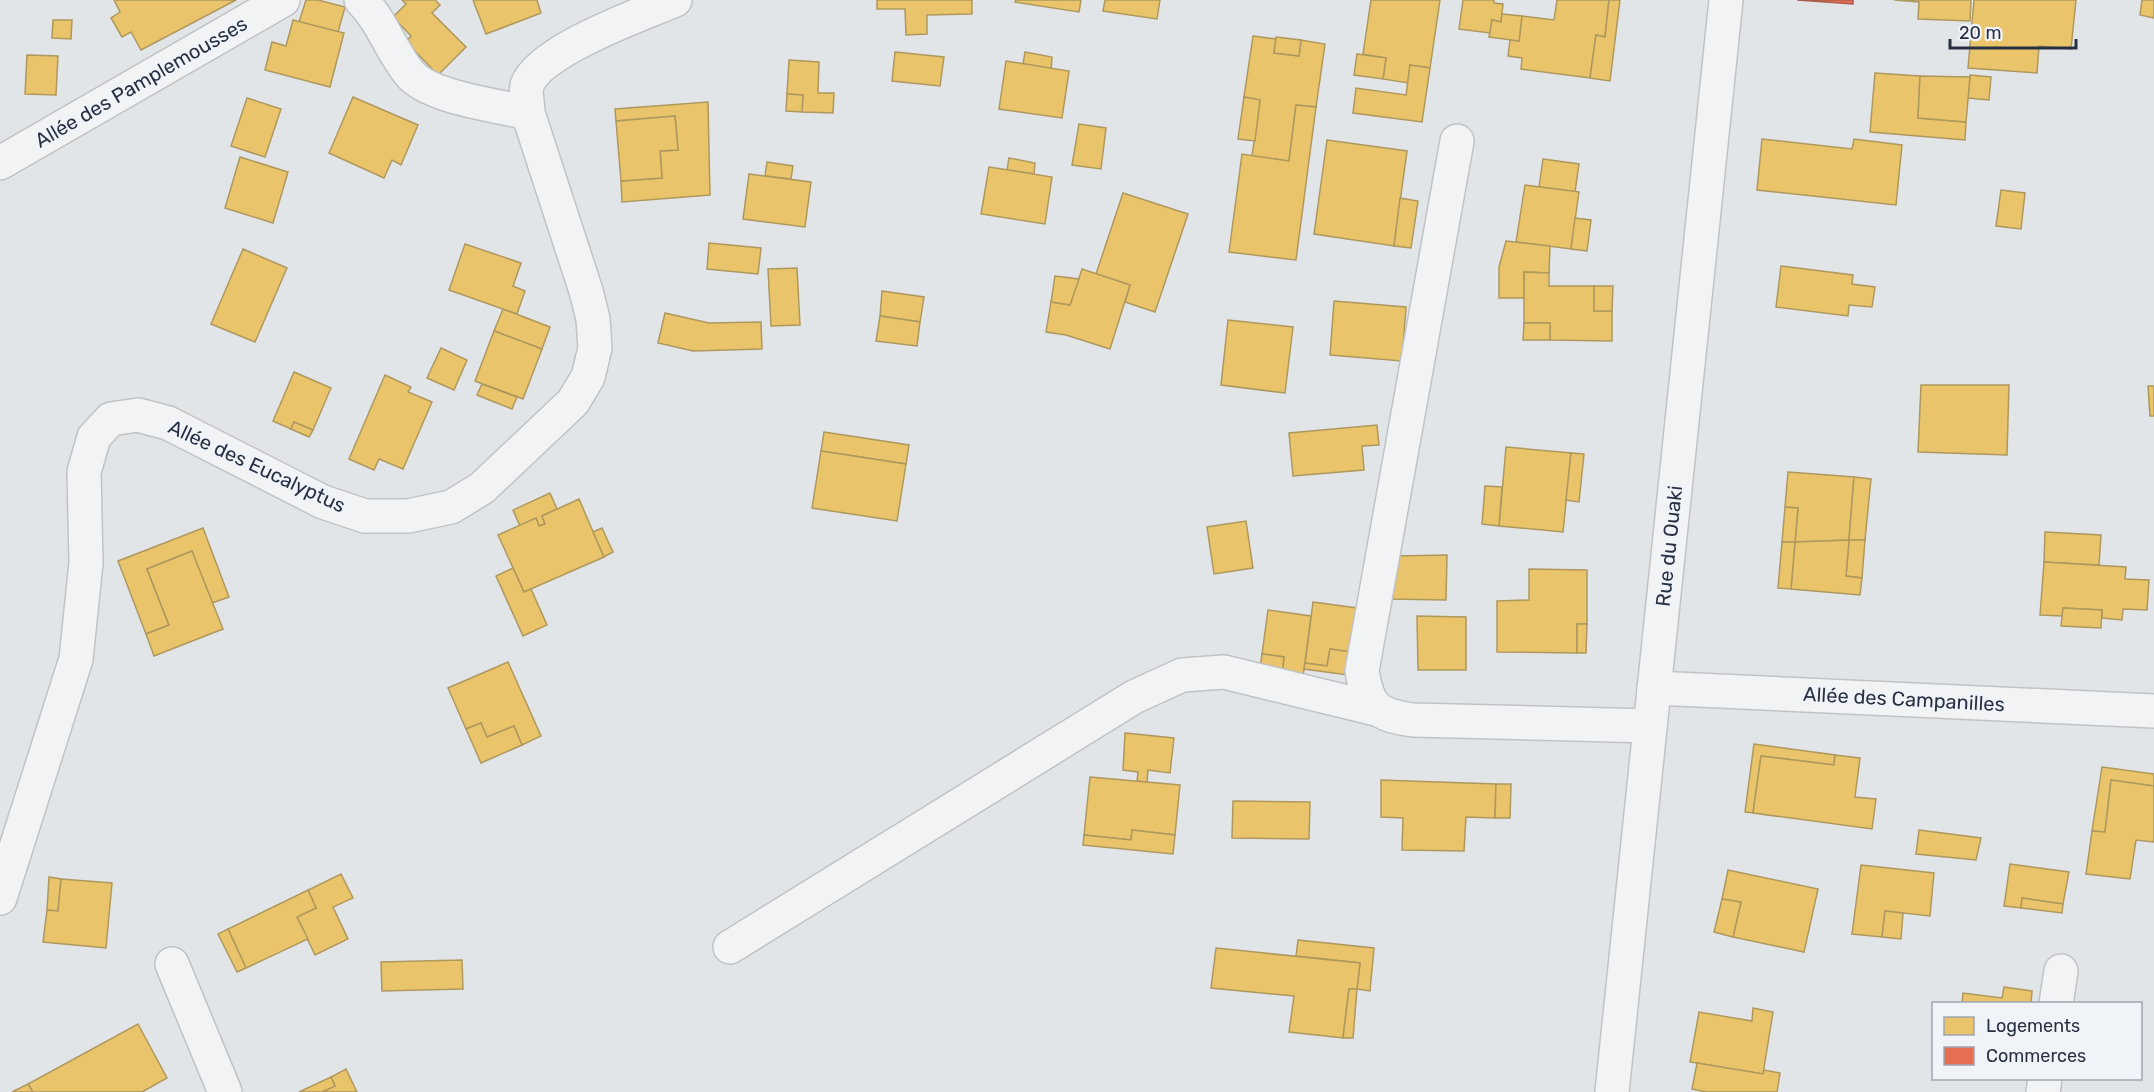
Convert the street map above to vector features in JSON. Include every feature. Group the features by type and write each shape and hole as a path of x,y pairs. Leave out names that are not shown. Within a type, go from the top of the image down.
{"street":[{"name":"Allée des Pamplemousses","path":"0,163 283,0"},
{"path":"361,0 373,12 409,72 420,83 437,92 528,113"},
{"name":"Allée des Eucalyptus","path":"0,898 76,659 86,563 84,472 94,437 111,418 138,415 168,423 323,502 365,516 408,516 451,507 482,488 573,402 588,377 595,348 593,319 586,291 528,113 527,86 543,64 562,50 675,0"},
{"name":"Rue du Ouaki","path":"1612,1092 1726,0"},
{"path":"1376,709 1365,692 1362,671 1457,141"},
{"path":"730,947 1134,697 1182,675 1224,672 1376,709 1395,718 1413,720 1650,726"},
{"name":"Allée des Campanilles","path":"1654,688 2154,711"},
{"path":"172,964 225,1092"},
{"path":"2056,1002 2061,971"}],"building: Logements":[{"path":"114,0 236,0 141,50 131,32 122,37 111,18 120,12"},
{"path":"306,0 318,0 345,7 338,32 299,22"},
{"path":"402,0 435,0 440,5 432,13 466,47 438,75 406,42 411,36 393,17 406,4"},
{"path":"473,0 537,0 541,13 486,34"},
{"path":"877,0 972,0 972,14 927,15 927,34 906,35 905,9 877,9"},
{"path":"1016,0 1081,0 1079,12 1015,2"},
{"path":"1105,0 1160,0 1157,19 1103,11"},
{"path":"1371,0 1440,0 1430,68 1410,65 1408,83 1383,79 1386,58 1363,54"},
{"path":"1463,0 1494,0 1494,3 1503,4 1501,22 1492,20 1490,33 1459,29"},
{"path":"1557,0 1609,0 1605,37 1596,35 1590,78 1521,69 1522,58 1508,56 1510,40 1519,41 1522,16 1554,20"},
{"path":"1609,0 1620,0 1610,81 1590,78 1596,35 1605,37"},
{"path":"1894,0 1971,0 1970,21 1918,19 1919,2"},
{"path":"1974,0 2076,0 2071,49 2039,46 2037,73 1968,68"},
{"path":"2142,0 2154,0 2154,18 2140,15"},
{"path":"1502,14 1522,16 1519,41 1489,37 1492,20 1501,22"},
{"path":"53,20 72,20 71,39 52,38"},
{"path":"293,20 344,33 330,87 265,70 272,42 286,46"},
{"path":"1253,36 1276,39 1274,53 1299,56 1301,40 1325,44 1316,107 1296,105 1289,161 1252,156 1260,100 1244,97"},
{"path":"1276,37 1301,40 1299,56 1274,53"},
{"path":"895,52 944,57 940,86 892,81"},
{"path":"1025,52 1052,57 1051,69 1023,64"},
{"path":"1357,54 1386,58 1383,79 1354,75"},
{"path":"27,55 58,56 56,95 25,94"},
{"path":"789,60 819,62 818,93 834,93 833,113 802,112 803,95 787,94"},
{"path":"1006,61 1069,71 1062,118 999,109"},
{"path":"1410,65 1430,68 1422,122 1353,113 1356,88 1406,95"},
{"path":"1875,73 1920,76 1918,118 1966,122 1965,140 1870,132"},
{"path":"1970,75 1991,77 1989,100 1968,98"},
{"path":"1920,76 1970,77 1966,122 1918,118"},
{"path":"787,94 803,95 802,112 786,111"},
{"path":"353,97 418,125 401,165 392,160 384,178 329,153"},
{"path":"1244,97 1260,100 1255,141 1238,139"},
{"path":"247,98 281,109 265,157 231,146"},
{"path":"708,102 710,195 622,202 621,181 662,178 660,151 678,150 675,116 616,121 615,109"},
{"path":"1296,105 1316,107 1296,260 1229,252 1242,154 1289,161"},
{"path":"675,116 678,150 660,151 662,178 621,181 616,121"},
{"path":"1079,124 1106,128 1101,169 1072,165"},
{"path":"1762,139 1852,149 1854,139 1902,145 1896,205 1757,190"},
{"path":"1327,140 1407,151 1394,246 1314,234"},
{"path":"240,157 288,172 273,223 225,208"},
{"path":"1009,158 1035,163 1034,174 1007,170"},
{"path":"1543,159 1579,164 1575,192 1539,187"},
{"path":"767,162 793,166 791,179 765,176"},
{"path":"989,167 1052,177 1045,224 981,214"},
{"path":"749,174 811,182 805,227 743,219"},
{"path":"1525,185 1579,192 1571,249 1516,242"},
{"path":"2001,190 2025,193 2021,229 1996,226"},
{"path":"1123,193 1188,214 1155,312 1125,302 1130,285 1096,274"},
{"path":"1400,198 1418,201 1411,248 1394,246"},
{"path":"1575,218 1591,220 1587,251 1571,249"},
{"path":"1506,241 1550,246 1549,273 1524,272 1524,298 1499,298 1499,267"},
{"path":"709,243 761,248 758,274 707,269"},
{"path":"465,244 521,263 513,286 525,291 517,314 449,290"},
{"path":"243,249 287,268 255,342 211,324"},
{"path":"1781,266 1853,275 1852,284 1875,287 1872,307 1849,305 1848,316 1776,307"},
{"path":"797,268 800,325 771,326 768,269"},
{"path":"1082,269 1130,285 1110,349 1066,335 1046,332 1051,302 1070,305"},
{"path":"1524,272 1549,273 1549,286 1594,286 1594,311 1612,311 1612,341 1550,340 1550,323 1524,323"},
{"path":"1055,276 1079,279 1070,305 1051,302"},
{"path":"1594,286 1613,286 1612,311 1594,311"},
{"path":"882,291 924,297 920,322 880,316"},
{"path":"1334,301 1406,307 1402,361 1330,355"},
{"path":"503,309 550,327 542,349 494,331"},
{"path":"665,313 709,323 761,322 762,349 693,351 658,343"},
{"path":"880,316 920,322 917,346 876,341"},
{"path":"1228,320 1293,327 1285,393 1221,385"},
{"path":"1524,323 1550,323 1550,340 1523,340"},
{"path":"494,331 542,349 523,399 475,381"},
{"path":"441,348 467,360 454,390 427,378"},
{"path":"294,372 331,388 313,430 294,422 291,429 273,421"},
{"path":"385,375 411,387 408,392 432,402 403,469 379,459 374,470 349,459"},
{"path":"482,384 517,397 512,409 477,395"},
{"path":"1921,385 2009,385 2007,455 1918,452"},
{"path":"2148,386 2154,386 2154,416 2150,416"},
{"path":"294,422 313,430 309,437 291,429"},
{"path":"1377,425 1379,445 1362,446 1364,470 1293,476 1289,433"},
{"path":"824,432 909,445 906,464 821,451"},
{"path":"1506,447 1571,453 1563,532 1499,526"},
{"path":"821,451 906,464 897,521 812,508"},
{"path":"1571,453 1584,454 1579,502 1566,500"},
{"path":"1788,472 1854,477 1849,540 1795,542 1798,508 1785,507"},
{"path":"1854,477 1871,479 1865,540 1849,540"},
{"path":"1485,486 1502,487 1499,526 1482,524"},
{"path":"550,493 557,509 542,516 545,524 539,526 536,518 520,526 513,510"},
{"path":"579,499 604,557 524,592 498,535 536,518 539,526 545,524 542,516"},
{"path":"1785,507 1798,508 1795,542 1782,542"},
{"path":"1246,521 1253,568 1214,574 1207,527"},
{"path":"203,528 229,597 212,603 192,551 147,569 169,625 146,634 118,561"},
{"path":"602,528 613,552 604,557 593,532"},
{"path":"2045,532 2101,535 2099,565 2044,562"},
{"path":"1849,540 1865,540 1862,578 1846,576"},
{"path":"1849,540 1846,576 1862,578 1860,595 1791,589 1795,542"},
{"path":"1782,542 1795,542 1791,589 1778,588"},
{"path":"192,551 223,629 154,656 146,634 169,625 147,569"},
{"path":"1447,555 1446,600 1388,599 1393,556"},
{"path":"2044,562 2126,567 2125,579 2149,580 2147,610 2123,609 2122,620 2102,618 2102,610 2063,608 2062,616 2040,615"},
{"path":"513,568 524,592 531,589 547,625 523,636 496,576"},
{"path":"1529,569 1587,570 1587,624 1577,624 1577,653 1497,652 1497,601 1529,600"},
{"path":"1313,602 1357,608 1351,652 1330,649 1327,666 1305,663"},
{"path":"2063,608 2102,610 2101,628 2061,626"},
{"path":"1268,610 1311,616 1303,677 1282,674 1284,657 1262,654"},
{"path":"1417,616 1466,617 1466,670 1418,670"},
{"path":"1577,624 1587,624 1586,653 1577,653"},
{"path":"1330,649 1351,652 1348,675 1304,669 1305,663 1327,666"},
{"path":"1262,654 1284,657 1282,674 1259,677"},
{"path":"508,662 541,736 522,745 514,726 487,737 481,723 466,729 448,688"},
{"path":"481,723 487,737 514,726 522,745 481,763 466,729"},
{"path":"1125,733 1174,738 1170,773 1148,770 1147,782 1137,781 1138,772 1123,770"},
{"path":"1754,744 1835,755 1834,765 1761,756 1753,813 1745,812"},
{"path":"1835,755 1860,758 1855,797 1876,799 1872,829 1753,813 1761,756 1834,765"},
{"path":"2102,767 2154,774 2154,786 2111,780 2105,832 2092,831"},
{"path":"1090,777 1180,785 1175,835 1132,830 1131,840 1084,835"},
{"path":"1381,780 1496,784 1495,818 1466,817 1464,851 1402,850 1403,818 1381,817"},
{"path":"2111,780 2154,786 2154,842 2136,840 2130,879 2086,874 2092,831 2105,832"},
{"path":"1496,784 1511,784 1510,818 1495,818"},
{"path":"1233,801 1310,802 1309,839 1232,838"},
{"path":"1132,830 1175,835 1173,854 1083,845 1084,835 1131,840"},
{"path":"1919,830 1981,838 1976,860 1916,854"},
{"path":"2010,864 2069,872 2063,904 2022,898 2021,908 2004,906"},
{"path":"1861,865 1934,873 1930,916 1885,911 1882,937 1852,934"},
{"path":"1728,870 1818,889 1804,952 1733,937 1741,902 1722,899"},
{"path":"341,874 353,898 333,907 348,939 315,955 297,917 316,908 308,890"},
{"path":"49,877 61,879 58,911 47,910"},
{"path":"61,879 112,883 106,948 43,942 47,910 58,911"},
{"path":"308,890 316,908 297,917 308,939 246,968 228,929"},
{"path":"2022,898 2063,904 2062,913 2021,908"},
{"path":"1722,899 1741,902 1733,937 1714,932"},
{"path":"1885,911 1903,913 1901,939 1882,937"},
{"path":"228,929 246,968 237,972 218,934"},
{"path":"1298,940 1374,948 1370,991 1357,989 1360,963 1296,956"},
{"path":"1216,948 1360,963 1357,989 1349,989 1343,1038 1289,1032 1294,996 1211,988"},
{"path":"462,960 463,989 382,991 381,962"},
{"path":"2004,987 2032,991 2031,1002 1962,1002 1963,993 2002,998"},
{"path":"1349,989 1357,989 1353,1038 1343,1038"},
{"path":"1753,1008 1773,1012 1763,1074 1690,1062 1699,1012 1752,1021"},
{"path":"138,1024 167,1078 142,1092 33,1092 28,1084"},
{"path":"1697,1063 1763,1074 1764,1070 1780,1073 1777,1092 1706,1092 1692,1089"},
{"path":"346,1069 357,1092 322,1092 335,1086 331,1077"},
{"path":"331,1077 335,1086 322,1092 299,1092"},
{"path":"28,1084 33,1092 12,1092"}],"building: Commerces":[{"path":"1797,0 1853,0 1853,4"}]}
